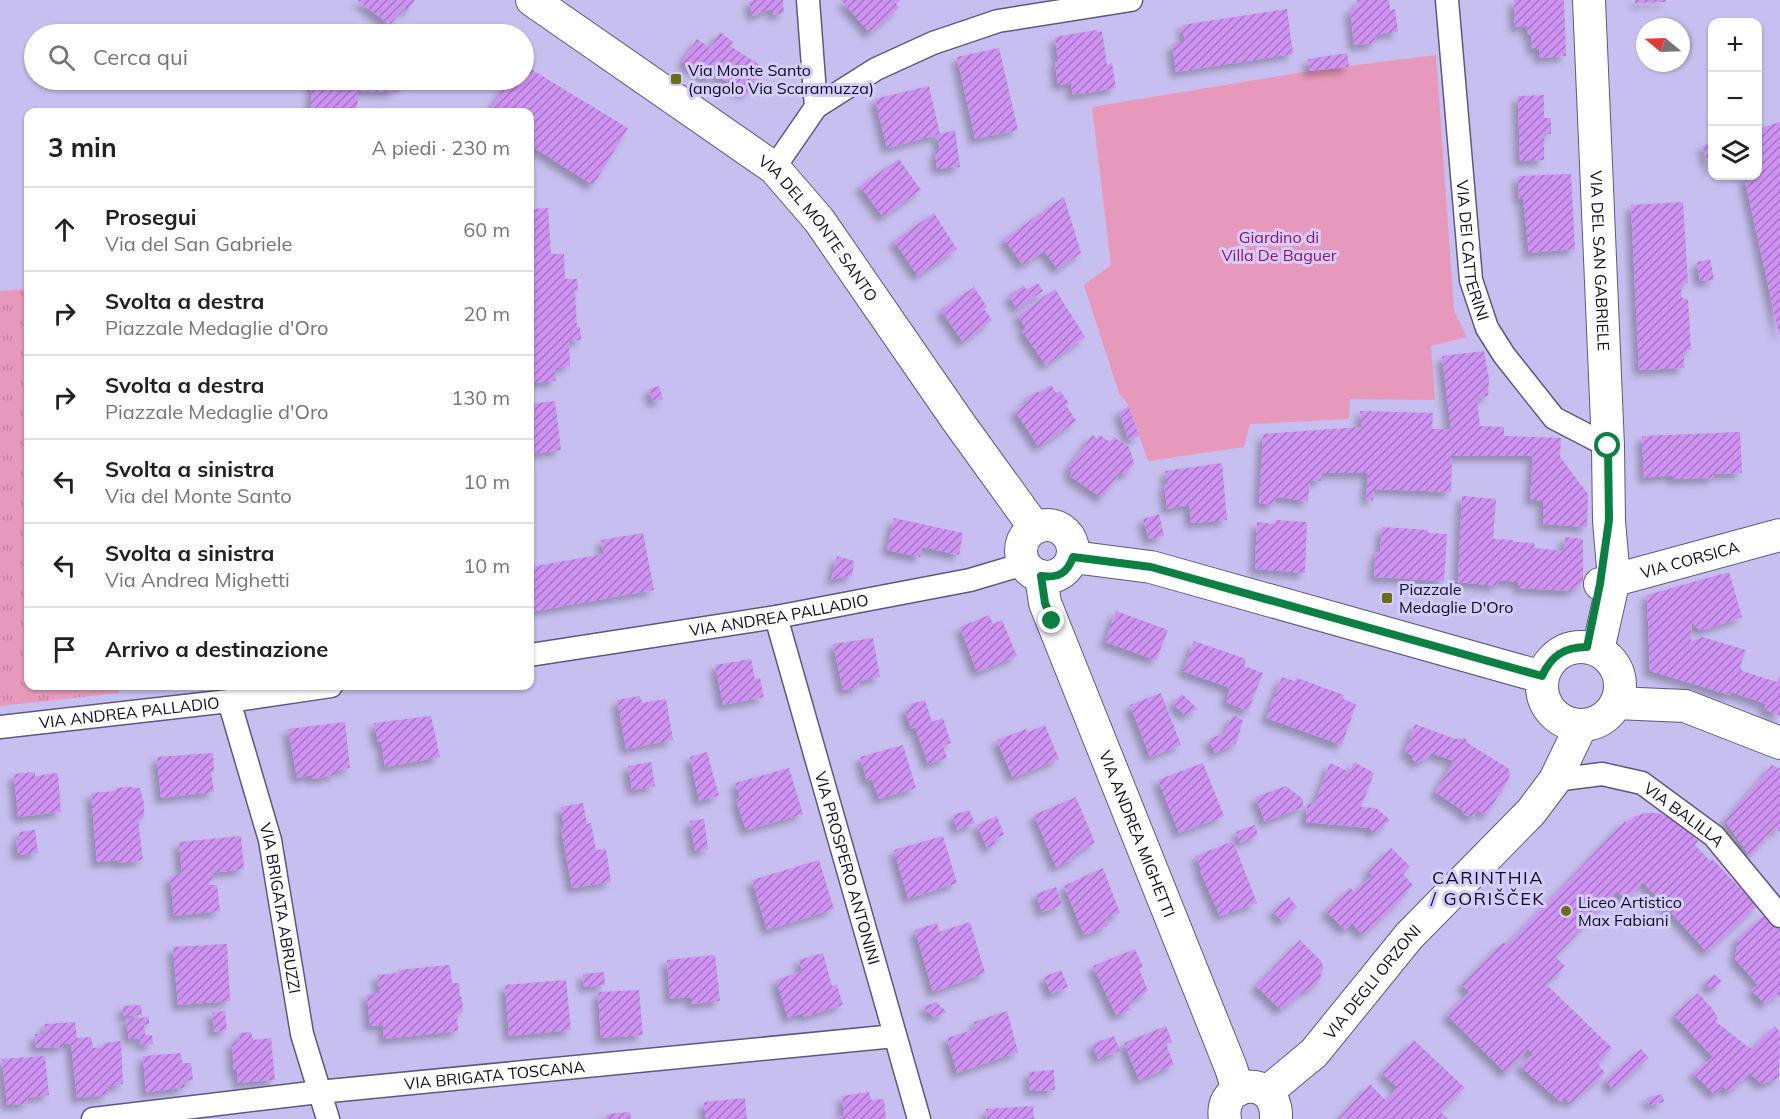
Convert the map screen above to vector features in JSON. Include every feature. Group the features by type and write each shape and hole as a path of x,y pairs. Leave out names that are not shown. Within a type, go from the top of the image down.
{"main road":[{"name":"VIA DEL MONTE SANTO","path":"532,0 774,168 819,220 957,420 1035,528"},
{"name":"VIA DEL SAN GABRIELE","path":"1589,0 1608,446 1609,520 1607,582 1592,649"},
{"path":"1044,525 1054,525 1065,530 1070,537 1074,547 1073,557 1069,567 1061,574 1051,577 1033,570 1020,555 1027,534 1044,525"},
{"name":"VIA CORSICA","path":"1607,582 1780,535"},
{"path":"1073,557 1151,567 1542,676"},
{"name":"VIA ANDREA MIGHETTI","path":"1033,570 1231,1068 1260,1100"},
{"path":"1575,647 1592,649 1608,658 1616,668 1620,679 1620,692 1616,704 1602,720 1581,726 1561,721 1546,707 1541,687 1542,676 1554,657 1575,647"},
{"path":"1616,704 1685,706 1780,743"},
{"name":"VIA DEGLI ORZONI","path":"1224,1119 1225,1106 1230,1096 1260,1100 1314,1053 1409,936 1531,813 1555,780 1581,726"}],"street":[{"path":"808,0 816,107"},
{"path":"774,168 816,107 876,69 933,44 998,21 1131,0"},
{"name":"VIA DEI CATTERINI","path":"1447,0 1471,280 1487,328 1504,356 1554,418 1608,446"},
{"name":"VIA ANDREA PALLADIO","path":"534,654 776,617 1033,570"},
{"name":"VIA PROSPERO ANTONINI","path":"776,617 919,1119"},
{"name":"VIA ANDREA PALLADIO","path":"0,727 229,701 304,690"},
{"name":"VIA BRIGATA ABRUZZI","path":"229,701 270,840 302,1034 328,1119"},
{"name":"VIA BALILLA","path":"1555,780 1602,774 1642,783 1714,836 1780,916"},
{"name":"VIA BRIGATA TOSCANA","path":"93,1119 319,1092 895,1036"}],"green space":[{"name":"Giardino di Villa De Baguer","path":"1436,55 1454,310 1467,337 1431,346 1435,400 1350,399 1349,419 1250,424 1244,447 1148,461 1129,406 1119,393 1084,285 1111,265 1092,107 1310,71"},
{"path":"24,289 24,690 119,690 119,693 0,706 0,291"}],"building":[{"path":"357,0 415,0 407,11 403,8 389,24"},
{"path":"783,0 784,13 773,15 773,8 753,16 749,2"},
{"path":"841,0 900,0 896,3 899,8 870,33"},
{"path":"1357,0 1389,0 1390,10 1395,9 1398,32 1375,35 1376,43 1354,45 1350,9 1358,7"},
{"path":"1514,0 1564,0 1566,56 1540,58 1539,49 1532,49 1531,34 1528,35 1527,26 1515,27"},
{"path":"1635,0 1666,0 1666,2 1635,3"},
{"path":"1287,9 1293,54 1176,72 1172,44 1185,42 1182,25"},
{"path":"1097,30 1097,32 1102,31 1107,65 1112,63 1116,88 1073,95 1071,83 1058,85 1055,37"},
{"path":"720,32 733,42 730,46 763,67 746,95 714,73 709,80 682,62 697,39 710,48"},
{"path":"999,48 1018,130 975,139 957,57"},
{"path":"1347,53 1349,67 1310,71 1308,59"},
{"path":"534,71 628,128 593,185 534,148 534,108 492,108 503,90 534,90"},
{"path":"929,86 940,134 955,130 960,167 937,169 935,151 940,151 937,135 887,148 875,99"},
{"path":"312,90 394,90 394,92 358,91 357,108 311,108"},
{"path":"1544,95 1544,118 1551,118 1551,134 1544,134 1544,160 1520,161 1518,96"},
{"path":"1780,122 1780,335 1745,180 1762,180 1762,128"},
{"path":"1708,144 1708,164 1702,146"},
{"path":"899,159 921,190 883,217 860,186"},
{"path":"1571,174 1575,249 1529,253 1523,199 1519,198 1518,176"},
{"path":"1064,197 1081,253 1058,269 1044,251 1023,265 1004,239"},
{"path":"1683,202 1688,283 1680,284 1682,298 1688,299 1691,350 1684,350 1684,368 1639,370 1631,205"},
{"path":"548,208 551,254 564,254 565,279 577,279 578,291 575,291 577,327 580,327 581,340 569,341 570,366 555,368 556,381 534,383 534,209"},
{"path":"934,213 957,249 918,276 894,241"},
{"path":"1710,259 1714,280 1700,281 1697,262"},
{"path":"1038,283 1043,291 1017,309 1009,296 1024,285 1026,290"},
{"path":"974,287 987,307 984,309 992,320 963,342 941,310"},
{"path":"1055,289 1085,337 1046,365 1022,331 1026,328 1018,316"},
{"path":"1484,351 1489,379 1488,396 1477,398 1480,426 1504,427 1504,436 1561,438 1560,457 1588,494 1587,527 1543,524 1543,501 1530,499 1533,456 1452,456 1451,492 1374,489 1373,501 1366,498 1368,473 1322,473 1321,481 1310,480 1308,501 1275,497 1274,505 1259,503 1263,434 1362,427 1360,411 1433,413 1432,429 1451,429 1442,356"},
{"path":"1051,385 1056,393 1060,391 1069,403 1066,405 1076,421 1039,447 1015,411 1028,402 1026,399 1037,391 1039,393"},
{"path":"659,386 663,399 653,402 649,389"},
{"path":"555,401 561,450 534,453 534,404"},
{"path":"1129,406 1139,436 1129,440 1119,412"},
{"path":"1740,432 1742,473 1714,474 1713,478 1672,479 1672,475 1644,478 1642,436"},
{"path":"1092,435 1097,438 1100,435 1110,442 1114,437 1129,447 1134,463 1126,475 1120,472 1102,498 1070,476 1072,472 1068,469"},
{"path":"1222,463 1227,520 1191,523 1189,505 1167,509 1164,484 1168,484 1165,471"},
{"path":"1462,496 1496,499 1493,539 1534,543 1535,548 1564,551 1565,537 1583,539 1583,582 1571,591 1518,588 1518,582 1498,580 1498,586 1458,582"},
{"path":"1159,514 1164,536 1149,539 1143,519"},
{"path":"894,518 963,533 959,555 922,547 920,557 887,550"},
{"path":"1276,520 1307,522 1305,573 1255,569 1257,522 1275,524"},
{"path":"1382,527 1428,530 1428,533 1447,534 1444,581 1374,577 1376,552 1380,552"},
{"path":"643,533 654,590 534,611 534,566 604,554 601,540"},
{"path":"837,556 854,561 852,576 831,580"},
{"path":"1729,572 1742,617 1704,630 1698,629 1692,622 1691,642 1702,637 1746,650 1740,666 1742,671 1777,682 1780,676 1780,716 1764,709 1766,704 1731,692 1730,695 1650,671 1647,595"},
{"path":"1116,611 1168,630 1156,660 1105,642"},
{"path":"989,615 993,624 1002,620 1017,656 977,672 960,627"},
{"path":"873,638 880,677 859,681 860,687 843,690 833,644"},
{"path":"1194,641 1246,659 1244,666 1263,673 1248,711 1226,702 1230,688 1183,671"},
{"path":"751,659 755,679 760,678 764,697 723,705 715,665"},
{"path":"1282,677 1295,681 1297,678 1344,695 1343,699 1356,704 1342,745 1266,718"},
{"path":"1161,693 1181,745 1150,757 1130,705"},
{"path":"1182,694 1198,709 1185,715 1173,704"},
{"path":"640,696 642,703 666,699 673,740 626,749 617,700"},
{"path":"925,700 932,722 943,718 951,743 943,746 947,758 928,764 915,727 911,729 905,709 911,708 911,704"},
{"path":"1233,715 1243,720 1236,744 1215,753 1209,739 1225,733"},
{"path":"431,716 440,757 385,767 381,742 378,742 374,723"},
{"path":"345,722 350,768 335,771 335,775 313,779 312,775 297,778 288,729"},
{"path":"1415,724 1455,739 1465,738 1469,744 1508,768 1509,779 1486,815 1477,810 1474,817 1465,815 1462,810 1435,792 1454,761 1431,753 1428,758 1416,763 1412,755 1405,752"},
{"path":"1045,725 1059,759 1013,778 997,740 1026,729 1028,732"},
{"path":"903,745 916,788 879,799 872,779 867,781 860,757"},
{"path":"707,752 719,796 699,801 690,757"},
{"path":"213,753 214,772 211,772 214,792 161,798 157,757"},
{"path":"651,762 655,786 632,790 628,766"},
{"path":"1354,762 1374,773 1361,807 1376,808 1390,820 1375,833 1369,828 1306,822 1307,804 1315,803 1330,763 1350,772"},
{"path":"1203,763 1224,816 1179,833 1158,780"},
{"path":"1772,765 1780,769 1780,832 1775,827 1750,856 1725,821"},
{"path":"789,768 803,814 746,830 736,800 740,798 735,783"},
{"path":"35,772 35,776 58,773 61,812 18,817 14,774"},
{"path":"1286,786 1303,799 1303,807 1265,822 1256,797"},
{"path":"116,788 140,788 144,803 144,817 138,820 143,860 119,863 118,860 97,862 91,793 116,791"},
{"path":"1076,797 1095,843 1074,854 1076,858 1056,867 1034,815"},
{"path":"583,803 587,824 591,823 596,850 606,849 611,882 572,888 561,828 564,828 561,807"},
{"path":"969,810 975,823 957,830 953,815"},
{"path":"1658,813 1677,823 1679,821 1698,841 1695,845 1710,861 1712,859 1757,906 1707,952 1643,882 1627,900 1617,891 1555,957 1565,966 1546,984 1612,1048 1598,1064 1605,1073 1571,1103 1564,1097 1561,1102 1520,1066 1533,1054 1528,1049 1506,1073 1447,1015 1469,992 1462,985 1503,942 1507,945 1625,821 1627,823 1635,816"},
{"path":"997,816 1004,835 994,839 996,844 987,848 977,825"},
{"path":"704,819 708,849 695,851 690,821"},
{"path":"1255,825 1258,835 1240,843 1236,832"},
{"path":"35,830 38,853 18,855 16,840 20,840 19,832"},
{"path":"241,836 244,869 212,873 213,880 209,881 209,885 217,885 220,911 174,916 170,876 182,874 179,842"},
{"path":"943,836 957,883 908,899 894,850"},
{"path":"1233,841 1257,903 1220,916 1200,871 1202,870 1196,856"},
{"path":"1391,848 1410,866 1403,874 1413,885 1401,897 1403,898 1363,935 1352,923 1345,930 1326,911 1350,888 1355,892 1372,875 1368,871"},
{"path":"819,860 834,909 767,930 752,880"},
{"path":"1103,868 1120,913 1105,918 1108,926 1084,935 1064,886"},
{"path":"1056,887 1062,905 1042,912 1036,894"},
{"path":"1289,897 1297,907 1282,921 1273,911"},
{"path":"1766,914 1780,930 1780,998 1776,994 1765,1004 1751,990 1758,985 1735,959 1738,938"},
{"path":"970,922 985,973 933,992 915,930 937,923 939,932"},
{"path":"1300,940 1321,961 1324,969 1320,974 1323,976 1308,991 1306,989 1281,1010 1256,986"},
{"path":"227,944 230,1001 178,1005 173,947"},
{"path":"1135,949 1143,967 1139,969 1148,991 1128,1003 1131,1010 1116,1015 1093,966"},
{"path":"823,953 832,986 837,985 843,1005 804,1017 803,1013 788,1018 776,980 802,971 799,960"},
{"path":"715,955 720,1001 692,1004 691,997 670,999 667,960"},
{"path":"450,965 452,983 459,983 460,997 462,997 463,1012 457,1013 458,1031 384,1039 383,1025 370,1026 367,994 380,993 377,975 399,973 398,970"},
{"path":"1061,970 1068,987 1051,994 1044,977"},
{"path":"604,972 605,985 584,987 583,974"},
{"path":"1714,974 1722,981 1712,990 1705,983"},
{"path":"566,980 571,1030 509,1036 505,985"},
{"path":"639,990 643,1035 601,1038 598,992"},
{"path":"1698,993 1712,1008 1718,1018 1715,1021 1751,1049 1775,1026 1780,1032 1779,1078 1762,1084 1750,1073 1729,1092 1723,1086 1715,1095 1693,1073 1713,1057 1674,1015"},
{"path":"936,1002 947,1012 934,1017 923,1007"},
{"path":"141,1005 142,1015 123,1016 123,1006"},
{"path":"225,1011 227,1030 214,1032 212,1012"},
{"path":"1007,1011 1018,1052 957,1073 947,1038 976,1029 974,1022"},
{"path":"149,1017 149,1024 144,1025 145,1035 152,1035 153,1044 141,1045 140,1038 129,1039 126,1019"},
{"path":"75,1022 77,1038 91,1037 93,1048 104,1047 104,1043 121,1041 123,1084 107,1087 108,1095 77,1098 71,1043 63,1044 62,1047 36,1048 35,1034 44,1034 45,1024"},
{"path":"1166,1026 1172,1042 1166,1044 1174,1065 1139,1080 1124,1043"},
{"path":"251,1032 253,1040 271,1038 275,1080 238,1083 237,1071 234,1071 232,1042 240,1041 239,1033"},
{"path":"1114,1036 1120,1051 1098,1059 1092,1044"},
{"path":"1414,1040 1465,1088 1440,1111 1448,1119 1338,1119 1370,1084 1386,1101 1396,1086 1382,1073"},
{"path":"1641,1049 1649,1058 1613,1090 1606,1080"},
{"path":"181,1053 182,1063 191,1063 193,1080 184,1081 184,1088 146,1092 143,1056"},
{"path":"45,1056 49,1095 27,1098 28,1104 7,1105 2,1059"},
{"path":"1054,1070 1055,1090 1030,1091 1029,1072"},
{"path":"869,1092 871,1100 884,1099 886,1119 839,1119 838,1117 844,1116 842,1096"},
{"path":"1662,1094 1664,1102 1649,1105 1647,1098"},
{"path":"745,1098 747,1119 706,1119 704,1102"},
{"path":"1033,1106 1034,1119 987,1119 986,1109"},
{"path":"630,1112 631,1119 607,1119 607,1114"}],"place":[{"name":"Via Monte Santo (angolo Via Scaramuzza)","path":"676,79"},
{"name":"Piazzale Medaglie D'Oro","path":"1387,598"},
{"name":"Liceo Artistico Max Fabiani","path":"1566,911"}],"district":[{"name":"CARINTHIA / GORIŠČEK","path":"1488,887"}],"route":[{"path":"1052,621 1045,603 1041,576 1051,577 1061,574 1069,567 1073,557 1151,567 1542,676 1554,657 1564,650 1587,647 1600,584 1609,520 1608,446"}]}
